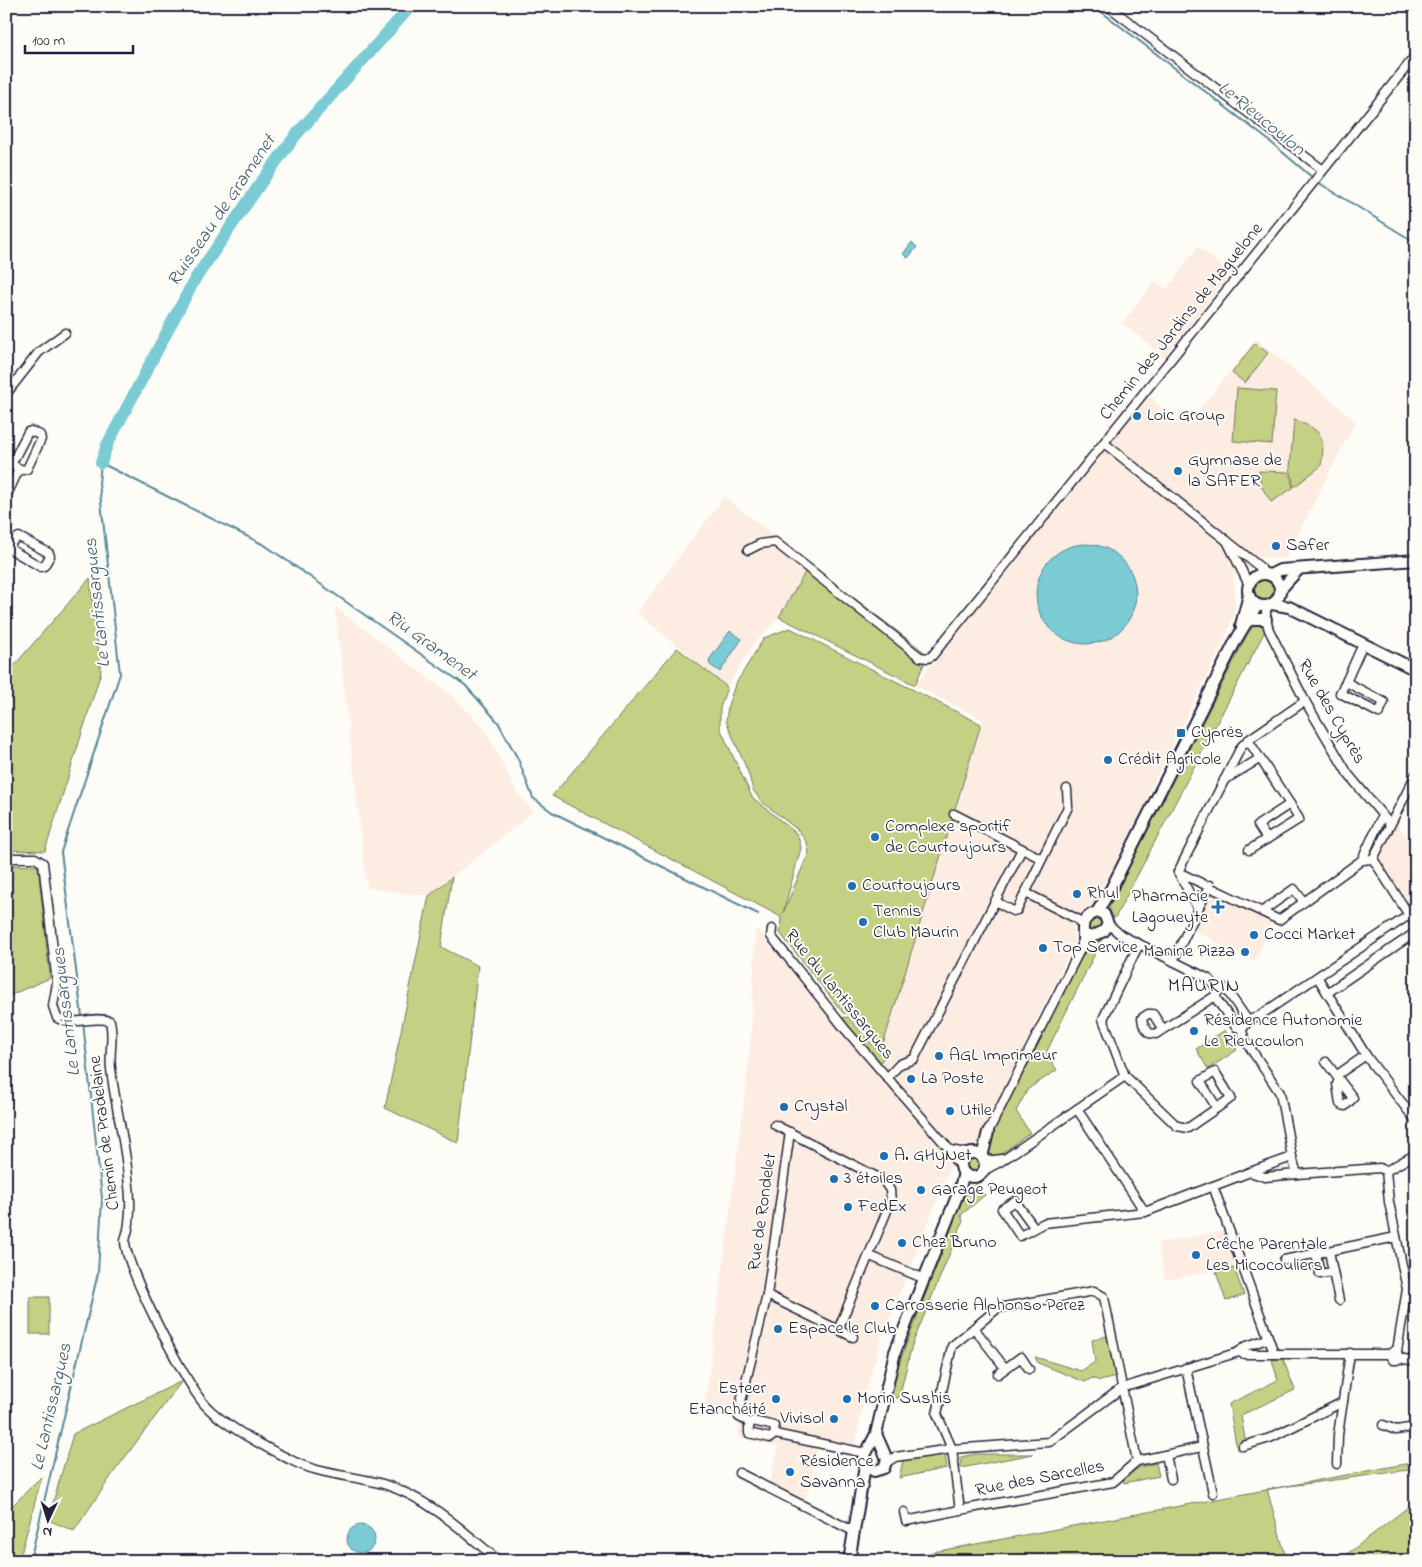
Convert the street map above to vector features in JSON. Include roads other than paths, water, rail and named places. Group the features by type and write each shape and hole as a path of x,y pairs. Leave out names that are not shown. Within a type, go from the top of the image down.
{"street":[{"path":"1108,6 1323,170"},
{"name":"Chemin des Jardins de Maguelone","path":"1267,575 1225,538 1104,443 1416,55"},
{"path":"6,394 39,352 65,332"},
{"path":"31,430 40,435 41,439 27,469 18,468 12,463 28,432 31,430"},
{"path":"748,550 760,544 775,542 920,657 928,658 932,656 1104,443"},
{"path":"6,497 18,468"},
{"path":"19,537 49,553 50,556 44,566 41,567 10,549 9,540 19,537"},
{"name":"Chemin des Jardins de Maguelone","path":"1225,538 1249,590"},
{"path":"1236,640 1253,578 1280,570 1416,560"},
{"path":"966,1172 978,1176 979,1159 988,1132 1083,929 1100,913 1236,640 1246,622 1280,592 1298,570"},
{"path":"1267,575 1276,579 1280,592 1289,607"},
{"path":"1249,590 1266,605 1289,607 1416,670"},
{"name":"Rue des Cyprès","path":"1266,605 1266,619 1306,701 1348,774 1389,823"},
{"path":"1246,622 1254,619 1266,619"},
{"path":"1346,682 1384,702 1379,713 1340,693 1364,644"},
{"path":"1178,872 1241,748 1248,740 1306,701"},
{"path":"1248,740 1299,819 1249,850"},
{"path":"1224,780 1259,759"},
{"path":"1373,860 1389,823 1416,774"},
{"path":"995,901 1013,911 1017,910 1068,807 1067,788"},
{"path":"1268,839 1258,825 1290,804"},
{"path":"954,814 1042,859"},
{"path":"1178,872 1264,910 1279,920 1362,860 1382,816"},
{"name":"Rue du Lantissargues","path":"887,1078 900,1064 914,1059 1022,849"},
{"name":"Chemin de Pradelaine","path":"6,858 35,858 43,863 50,940 56,969 54,1012 57,1018 65,1022 102,1018 110,1021 113,1034 110,1043 111,1068 128,1177 130,1222 125,1242 129,1257 176,1361 206,1406 249,1436 303,1466 382,1484 408,1493 427,1503 499,1561"},
{"path":"1362,860 1373,860"},
{"path":"1373,860 1416,924"},
{"path":"1178,872 1198,909"},
{"path":"1173,961 1210,885"},
{"path":"1264,910 1294,890 1304,902"},
{"path":"1026,893 1083,929 1106,928 1209,979 1236,1027 1241,1028"},
{"path":"1100,913 1106,928"},
{"path":"1241,1028 1246,1025 1247,1021 1259,1016 1318,978 1410,915"},
{"name":"Rue du Lantissargues","path":"772,929 771,936 887,1078 950,1150 955,1160 966,1172"},
{"path":"1327,994 1413,934"},
{"path":"1139,944 1103,1019 1125,1076 1177,1126 1188,1128 1217,1108 1231,1098 1215,1072 1200,1080 1217,1108"},
{"path":"1318,978 1366,1055 1416,1121"},
{"path":"1162,1028 1217,992 1226,989 1247,1021"},
{"path":"1241,1028 1245,1040 1280,1092 1297,1174"},
{"path":"1326,1062 1338,1078 1366,1055"},
{"path":"850,1561 853,1531 863,1489 866,1457 876,1434 895,1352 966,1172 963,1160 1002,1159 1125,1076"},
{"path":"1076,1109 1145,1212"},
{"name":"Rue de Rondelet","path":"775,1125 883,1180 890,1190 891,1201 838,1330"},
{"name":"Rue de Rondelet","path":"751,1423 739,1417 738,1414 767,1295 790,1132"},
{"path":"950,1150 979,1159"},
{"path":"1386,1171 1416,1154"},
{"path":"1034,1227 1015,1201 1002,1209 1020,1236 1044,1223 1145,1212 1292,1157"},
{"path":"1250,1172 1265,1177 1380,1168 1386,1171"},
{"path":"1386,1171 1385,1176 1407,1289 1395,1355"},
{"path":"1213,1186 1267,1339 1274,1353"},
{"path":"1284,1260 1396,1237"},
{"path":"1329,1251 1339,1300"},
{"path":"1316,1253 1320,1274 1333,1272"},
{"path":"870,1256 925,1279"},
{"path":"1407,1289 1416,1288"},
{"path":"952,1449 937,1414 952,1346 998,1308 1094,1291 1099,1292 1104,1297 1137,1461 1202,1447"},
{"name":"Rue de Rondelet","path":"767,1295 853,1337"},
{"path":"974,1328 1005,1368"},
{"path":"866,1457 875,1448 887,1455 1049,1442 1122,1388 1238,1352 1244,1347 1267,1339"},
{"path":"1238,1352 1244,1354 1350,1353 1395,1355 1416,1361"},
{"path":"1337,1464 1338,1435 1350,1353"},
{"path":"998,1374 1021,1357 1029,1369"},
{"path":"1186,1368 1213,1493"},
{"path":"1243,1446 1270,1438 1343,1402"},
{"path":"751,1423 774,1426 774,1434 770,1438 749,1433 751,1423"},
{"path":"1384,1424 1396,1430 1416,1427"},
{"path":"774,1434 866,1457"},
{"path":"863,1489 877,1471 884,1468 887,1455 876,1434"},
{"name":"Rue des Sarcelles","path":"952,1449 960,1510 1113,1482 1137,1461"},
{"path":"1166,1455 1171,1479"},
{"path":"866,1457 870,1470 877,1471"},
{"path":"739,1473 853,1531"},
{"path":"904,1512 906,1521 960,1510"}],"water":[{"path":"912,242 917,247 908,258 903,254"},
{"path":"1086,544 1105,547 1122,558 1133,575 1136,594 1133,613 1122,630 1105,641 1086,644 1067,641 1050,630 1039,613 1036,594 1039,575 1050,558 1067,547"},
{"path":"730,631 742,639 720,672 710,665 709,660"},
{"path":"361,1525 371,1529 375,1539 371,1549 361,1553 351,1549 347,1539 351,1529"}],"waterway":[{"name":"Ruisseau de Gramenet","path":"101,463 107,445 195,279 296,135 411,6"},
{"name":"Le Rieucoulon","path":"1094,6 1267,139 1313,178"},
{"name":"Le Rieucoulon","path":"1316,181 1416,243"},
{"name":"Riu Gramenet","path":"82,1017 61,852 120,674 99,483 101,463 266,546 465,685 498,722 518,759 533,798 552,812 758,914"},
{"name":"Le Lantissargues","path":"30,1561 98,1273 102,1198 83,1022"}],"place":[{"name":"Loic Group","path":"1137,416"},
{"name":"Gymnase de la SAFER","path":"1178,471"},
{"name":"Safer","path":"1276,546"},
{"name":"Cyprès","path":"1181,733"},
{"name":"Crédit Agricole","path":"1108,760"},
{"name":"Complexe sportif de Courtoujours","path":"875,837"},
{"name":"Courtoujours","path":"852,886"},
{"name":"Rhul","path":"1077,894"},
{"name":"Pharmacie Lagoueyte","path":"1218,907"},
{"name":"Tennis Club Maurin","path":"863,922"},
{"name":"Cocci Market","path":"1254,935"},
{"name":"Top Service","path":"1043,948"},
{"name":"Manine Pizza","path":"1245,952"},
{"name":"Résidence Autonomie Le Rieucoulon","path":"1194,1031"},
{"name":"AGL Imprimeur","path":"939,1056"},
{"name":"La Poste","path":"911,1079"},
{"name":"Crystal","path":"784,1107"},
{"name":"Utile","path":"950,1111"},
{"name":"A. GHyNet","path":"884,1156"},
{"name":"3 étoiles","path":"834,1179"},
{"name":"Garage Peugeot","path":"921,1190"},
{"name":"FedEx","path":"848,1207"},
{"name":"Chez Bruno","path":"902,1243"},
{"name":"Crêche Parentale Les Micocouliers","path":"1196,1255"},
{"name":"Carrosserie Alphonso Perez","path":"875,1306"},
{"name":"Espace le Club","path":"778,1329"},
{"name":"Esteer Etanchéité","path":"776,1399"},
{"name":"Morin Sushis","path":"847,1399"},
{"name":"Vivisol","path":"834,1419"},
{"name":"Résidence Savanna","path":"790,1472"}],"district":[{"name":"MAURIN","path":"1204,986"}]}
